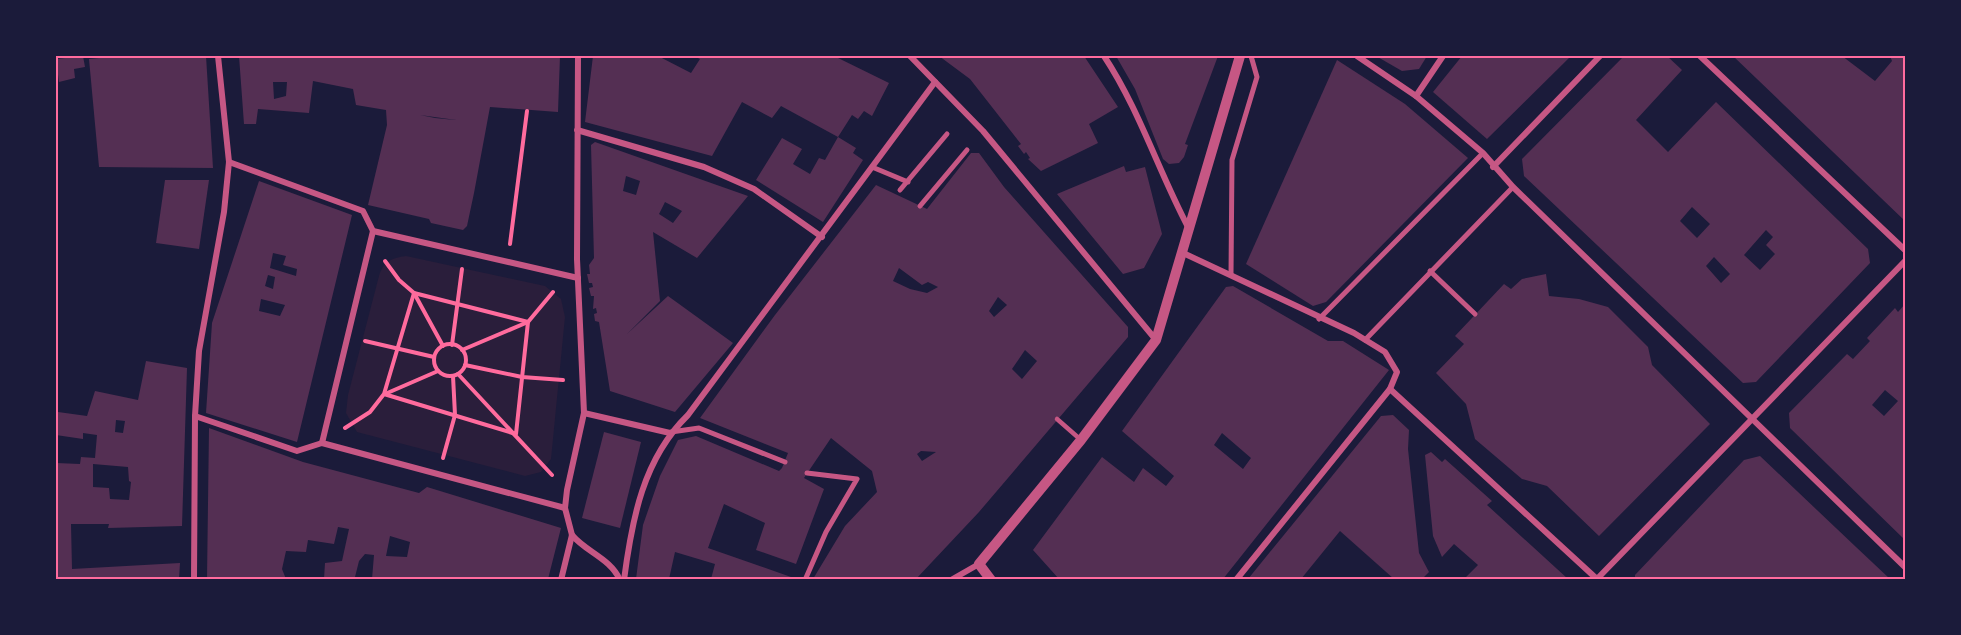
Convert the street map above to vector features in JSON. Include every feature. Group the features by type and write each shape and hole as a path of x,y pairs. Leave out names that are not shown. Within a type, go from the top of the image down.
{"street":[{"path":"194,579 195,417 199,351 224,212 229,162 218,56"},
{"path":"578,56 578,278 584,413 565,508 572,535 579,544 607,562 622,579"},
{"path":"910,56 983,131 1156,340"},
{"path":"1104,56 1126,91 1160,172 1188,227"},
{"path":"951,579 979,564 1081,440 1156,340 1240,56"},
{"path":"1231,275 1232,160 1257,77 1251,56"},
{"path":"1357,56 1416,96 1483,153 1513,187 1905,568"},
{"path":"1416,96 1443,56"},
{"path":"1493,167 1600,56"},
{"path":"1700,56 1905,251"},
{"path":"622,579 630,535 651,463 670,433 688,415 935,82"},
{"path":"577,129 704,167 754,189 822,237"},
{"path":"900,190 947,134"},
{"path":"920,206 967,150"},
{"path":"1319,319 1483,153"},
{"path":"229,162 363,211 374,231 322,443"},
{"path":"872,166 908,182"},
{"path":"1365,340 1513,187"},
{"path":"374,231 578,278"},
{"path":"1181,252 1365,340 1385,352 1397,372 1390,389 1236,579"},
{"path":"1390,389 1598,579 1905,260"},
{"path":"1430,271 1475,314"},
{"path":"584,413 670,433 699,428 785,462"},
{"path":"195,417 297,451 322,443 565,508"},
{"path":"805,579 826,532 856,479 807,473"},
{"path":"561,579 572,535"},
{"path":"979,564 991,579"}],"lane":[{"path":"1057,419 1081,440"}],"path":[{"path":"510,244 527,111"},
{"path":"399,280 414,293 443,346"},
{"path":"452,345 460,286"},
{"path":"414,293 528,322"},
{"path":"370,412 384,394 414,293"},
{"path":"434,357 443,346 452,345 462,350 528,322 540,306"},
{"path":"516,434 528,322"},
{"path":"381,344 434,357"},
{"path":"384,394 438,371 453,376 458,374 465,365 462,350"},
{"path":"434,357 438,371"},
{"path":"465,365 522,377 546,378"},
{"path":"458,374 567,490"},
{"path":"448,439 455,415 453,376"},
{"path":"384,394 516,434"}],"shaded area":[{"path":"406,256 545,286 561,299 565,317 551,459 541,472 525,476 357,432 346,413 348,395 379,276 388,262"}],"building":[{"path":"83,56 85,67 74,69 75,78 59,82 56,59"},
{"path":"120,56 206,56 213,168 99,167 89,59"},
{"path":"239,56 560,56 558,112 490,107 467,226 463,230 431,223 429,219 368,205 387,125 386,110 356,105 353,89 313,81 309,113 258,109 256,124 244,124","holes":["273,82 287,82 286,96 274,99"]},
{"path":"593,56 658,56 691,73 700,59 694,56 834,56 889,83 872,116 864,111 858,119 852,115 838,137 781,106 772,118 742,102 712,156 585,122"},
{"path":"939,56 1084,56 1118,107 1089,124 1098,143 1041,171 1028,159 1030,158 1026,152 1024,154 1018,146 1021,144 970,79"},
{"path":"1116,56 1218,56 1185,144 1188,145 1184,157 1179,163 1169,164 1163,159 1135,89"},
{"path":"1376,56 1427,56 1419,69 1402,71"},
{"path":"1462,56 1571,56 1487,139 1433,92"},
{"path":"1624,56 1667,56 1682,70 1636,120 1668,152 1716,102 1868,249 1870,263 1756,382 1743,383 1524,176 1522,159","holes":["1692,207 1710,224 1697,238 1680,221","1766,230 1773,237 1766,245 1775,254 1760,270 1744,255","1714,257 1730,274 1721,283 1706,266"]},
{"path":"1733,56 1842,56 1875,81 1892,61 1890,56 1905,56 1905,221"},
{"path":"1337,60 1405,104 1468,158 1326,302 1313,306 1246,264"},
{"path":"838,137 856,148 853,153 863,160 823,222 756,180 782,138 802,149 793,164 810,174 819,158 825,160"},
{"path":"595,142 748,196 697,258 653,232 660,301 627,334 668,296 733,343 675,412 610,391 599,322 595,321 594,314 597,313 596,308 593,309 594,296 591,296 589,288 593,287 592,283 589,283 587,274 590,274 589,265 594,258 591,145","holes":["626,176 640,181 636,195 623,191","665,202 682,211 673,223 659,214"]},
{"path":"971,153 979,153 1004,187 1128,327 1128,337 979,512 916,579 813,579 845,526 877,492 872,471 831,438 804,478 824,489 796,564 756,550 765,523 724,504 708,548 791,577 790,579 711,579 715,564 675,552 669,579 636,579 643,525 660,476 678,440 696,436 779,471 782,468 788,453 700,418 775,315 876,185 927,209","holes":["899,268 922,285 928,282 938,287 927,293 910,289 893,281","998,297 1007,305 994,317 989,311","1025,350 1037,361 1022,379 1012,369","921,451 936,452 922,461 917,454"]},
{"path":"1124,166 1126,172 1145,167 1162,234 1144,268 1123,274 1057,194"},
{"path":"165,180 209,180 199,249 156,243"},
{"path":"259,181 352,215 297,442 206,413 212,323","holes":["273,253 286,256 283,265 297,269 296,276 270,268","268,275 275,277 273,289 265,286","261,299 285,305 280,316 259,311"]},
{"path":"1546,274 1549,296 1579,299 1608,307 1648,347 1652,365 1710,424 1599,536 1547,486 1522,479 1475,439 1466,404 1436,373 1464,344 1455,336 1504,284 1511,289 1522,279"},
{"path":"1233,286 1328,341 1343,341 1389,370 1223,579 1059,579 1033,550 1102,457 1134,482 1143,468 1166,486 1174,476 1122,431 1226,287","holes":["1222,433 1251,458 1243,469 1214,445"]},
{"path":"1905,304 1905,540 1790,428 1789,413 1847,354 1853,359 1870,341 1867,338 1895,308 1898,312","holes":["1885,390 1898,401 1884,416 1872,405"]},
{"path":"146,361 187,368 182,526 108,528 109,524 71,524 72,569 180,563 179,579 56,579 56,463 80,464 81,457 95,458 97,435 83,433 83,439 56,435 58,412 87,416 95,391 138,400","holes":["116,420 125,421 123,433 115,432","93,464 128,467 131,482 129,500 110,499 109,488 93,487"]},
{"path":"1393,415 1409,430 1408,449 1419,553 1429,572 1422,579 1394,579 1340,531 1301,579 1248,579 1381,416"},
{"path":"209,428 303,462 419,493 427,487 561,528 548,579 372,579 374,555 365,554 359,561 355,577 365,579 324,579 325,563 342,561 349,529 338,527 334,544 308,540 306,552 286,551 282,569 286,579 207,579","holes":["390,536 410,542 407,557 386,556"]},
{"path":"604,432 641,442 620,528 582,518"},
{"path":"1431,452 1442,462 1445,459 1492,501 1487,505 1568,579 1464,579 1478,565 1454,544 1442,557 1433,536 1425,455"},
{"path":"1760,456 1890,579 1756,579 1753,577 1750,579 1635,579 1635,575 1744,460"}]}
